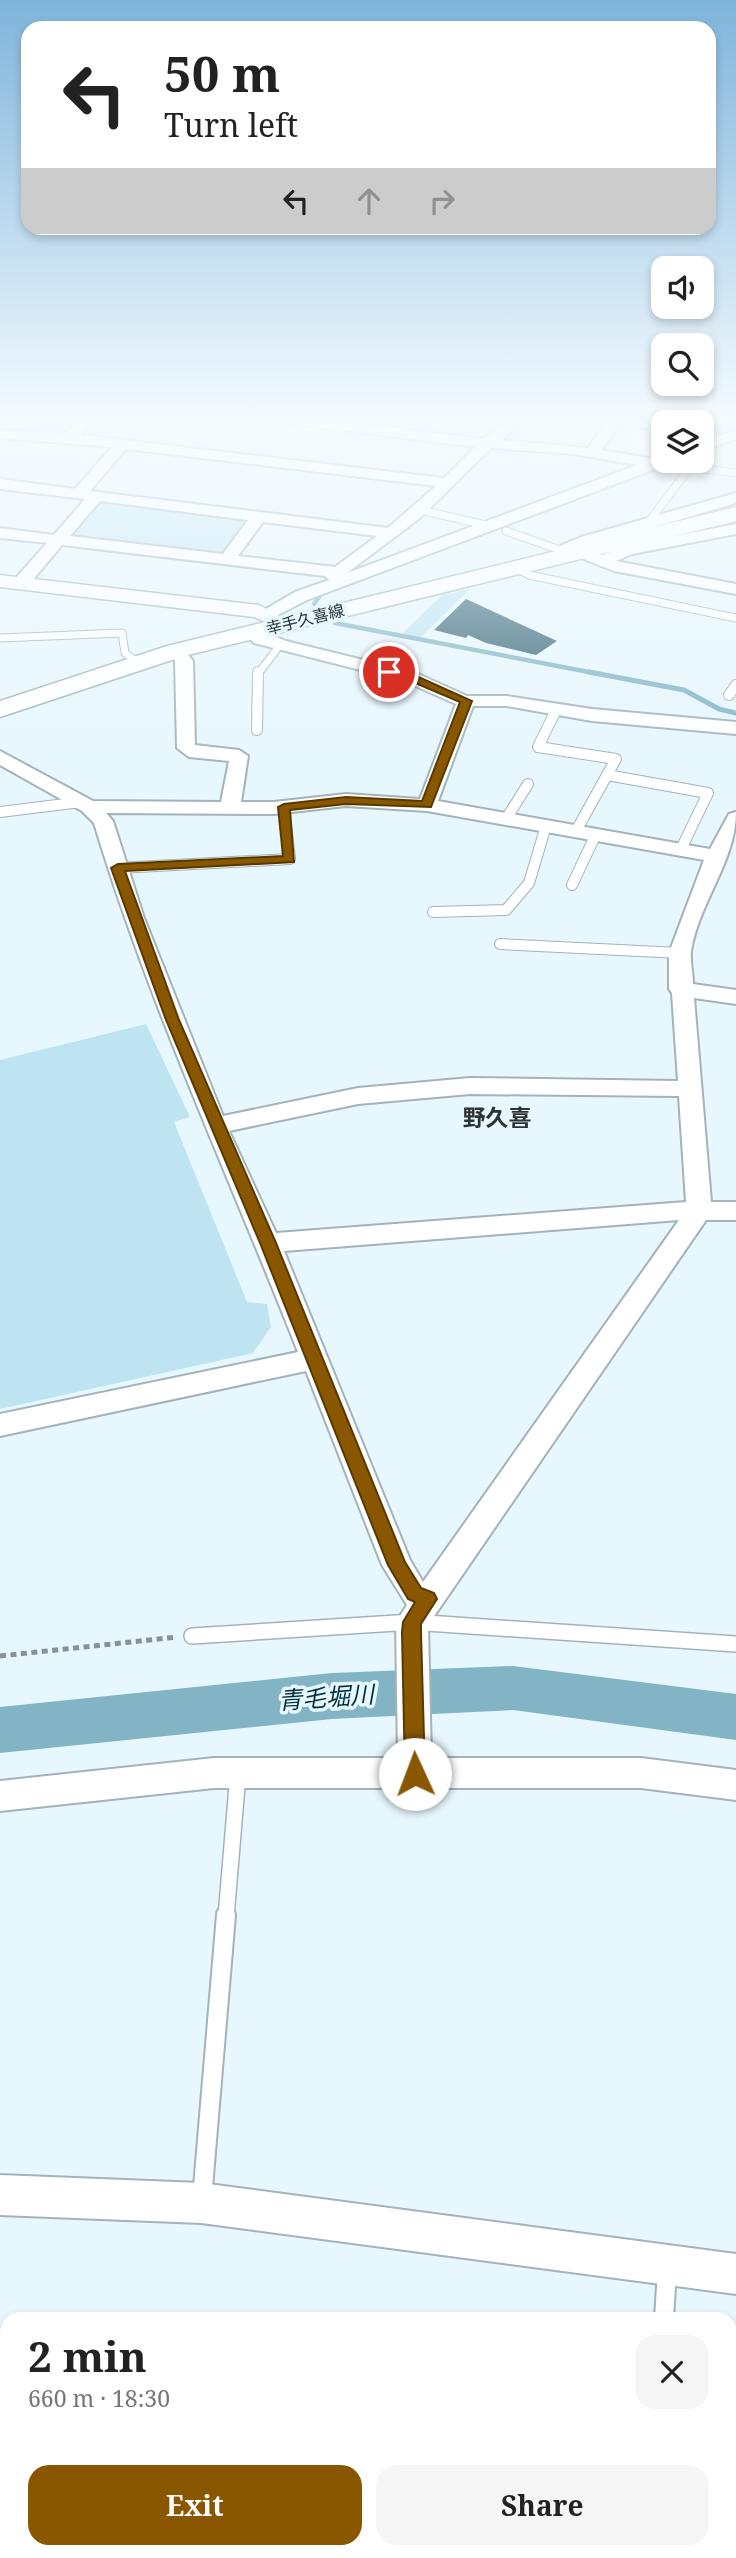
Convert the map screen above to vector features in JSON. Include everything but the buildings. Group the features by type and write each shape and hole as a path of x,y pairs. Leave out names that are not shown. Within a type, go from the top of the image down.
{"main road":[{"name":"幸手久喜線","path":"0,709 176,651 654,533"}],"street":[{"path":"3,533 228,559 333,579 391,533"},
{"path":"10,583 64,533"},
{"path":"228,559 246,533"},
{"path":"278,627 285,602 333,579 484,533"},
{"path":"567,554 587,540 611,533"},
{"path":"603,560 628,550 714,533"},
{"path":"567,554 603,560 614,566 736,589"},
{"path":"10,583 278,627 466,701 507,701 556,710 736,728"},
{"path":"176,651 184,661 186,748 196,753 239,756 230,809"},
{"path":"427,805 466,701"},
{"path":"0,757 85,804 103,821 138,930 215,1126 268,1243 397,1565 414,1594 417,1618 414,1766"},
{"path":"85,804 230,809 284,807 346,800 427,805 715,856"},
{"path":"417,1618 699,1212 680,989 680,953 689,920 715,856 736,818"},
{"path":"680,989 736,998"},
{"path":"215,1126 358,1096 470,1086 688,1089"},
{"path":"268,1243 736,1211"},
{"path":"0,1425 315,1359"},
{"path":"0,1796 134,1780 414,1766 641,1773 736,1785"},
{"path":"0,2195 201,2203 736,2274"}],"lane":[{"path":"510,533 567,554"},
{"path":"516,568 529,575 736,618"},
{"path":"257,730 258,671 278,627"},
{"path":"0,638 121,633 125,653 137,662"},
{"path":"729,695 736,685"},
{"path":"556,710 538,747 616,759 576,831"},
{"path":"607,775 708,793 681,849"},
{"path":"506,819 528,784"},
{"path":"0,812 85,804"},
{"path":"118,868 290,859 284,807"},
{"path":"433,912 506,910 529,883 546,826"},
{"path":"572,885 596,835"},
{"path":"500,944 680,953"},
{"path":"192,1636 417,1618 736,1644"},
{"path":"201,2203 237,1773"},
{"path":"664,2312 667,2264"}],"path":[{"path":"0,1656 192,1636"}],"shaded area":[{"path":"73,533 237,533 222,553 69,538"},
{"path":"470,589 420,638 402,634 442,595"},
{"path":"146,1024 190,1117 174,1122 247,1302 267,1304 271,1327 253,1353 0,1409 0,1060"}],"waterway":[{"path":"314,604 319,597"},
{"path":"335,623 599,674"},
{"path":"589,672 684,690 719,709 736,713"},
{"name":"青毛堀川","path":"0,1730 332,1696 513,1688 736,1717"}],"district":[{"name":"野久喜","path":"497,1118"}],"route":[{"path":"389,672 418,680 447,695 466,701 427,805 346,800 284,807 290,859 118,868 133,918 172,1020 215,1126 268,1243 397,1565 414,1594 428,1599 412,1622 411,1632 415,1774"}]}
